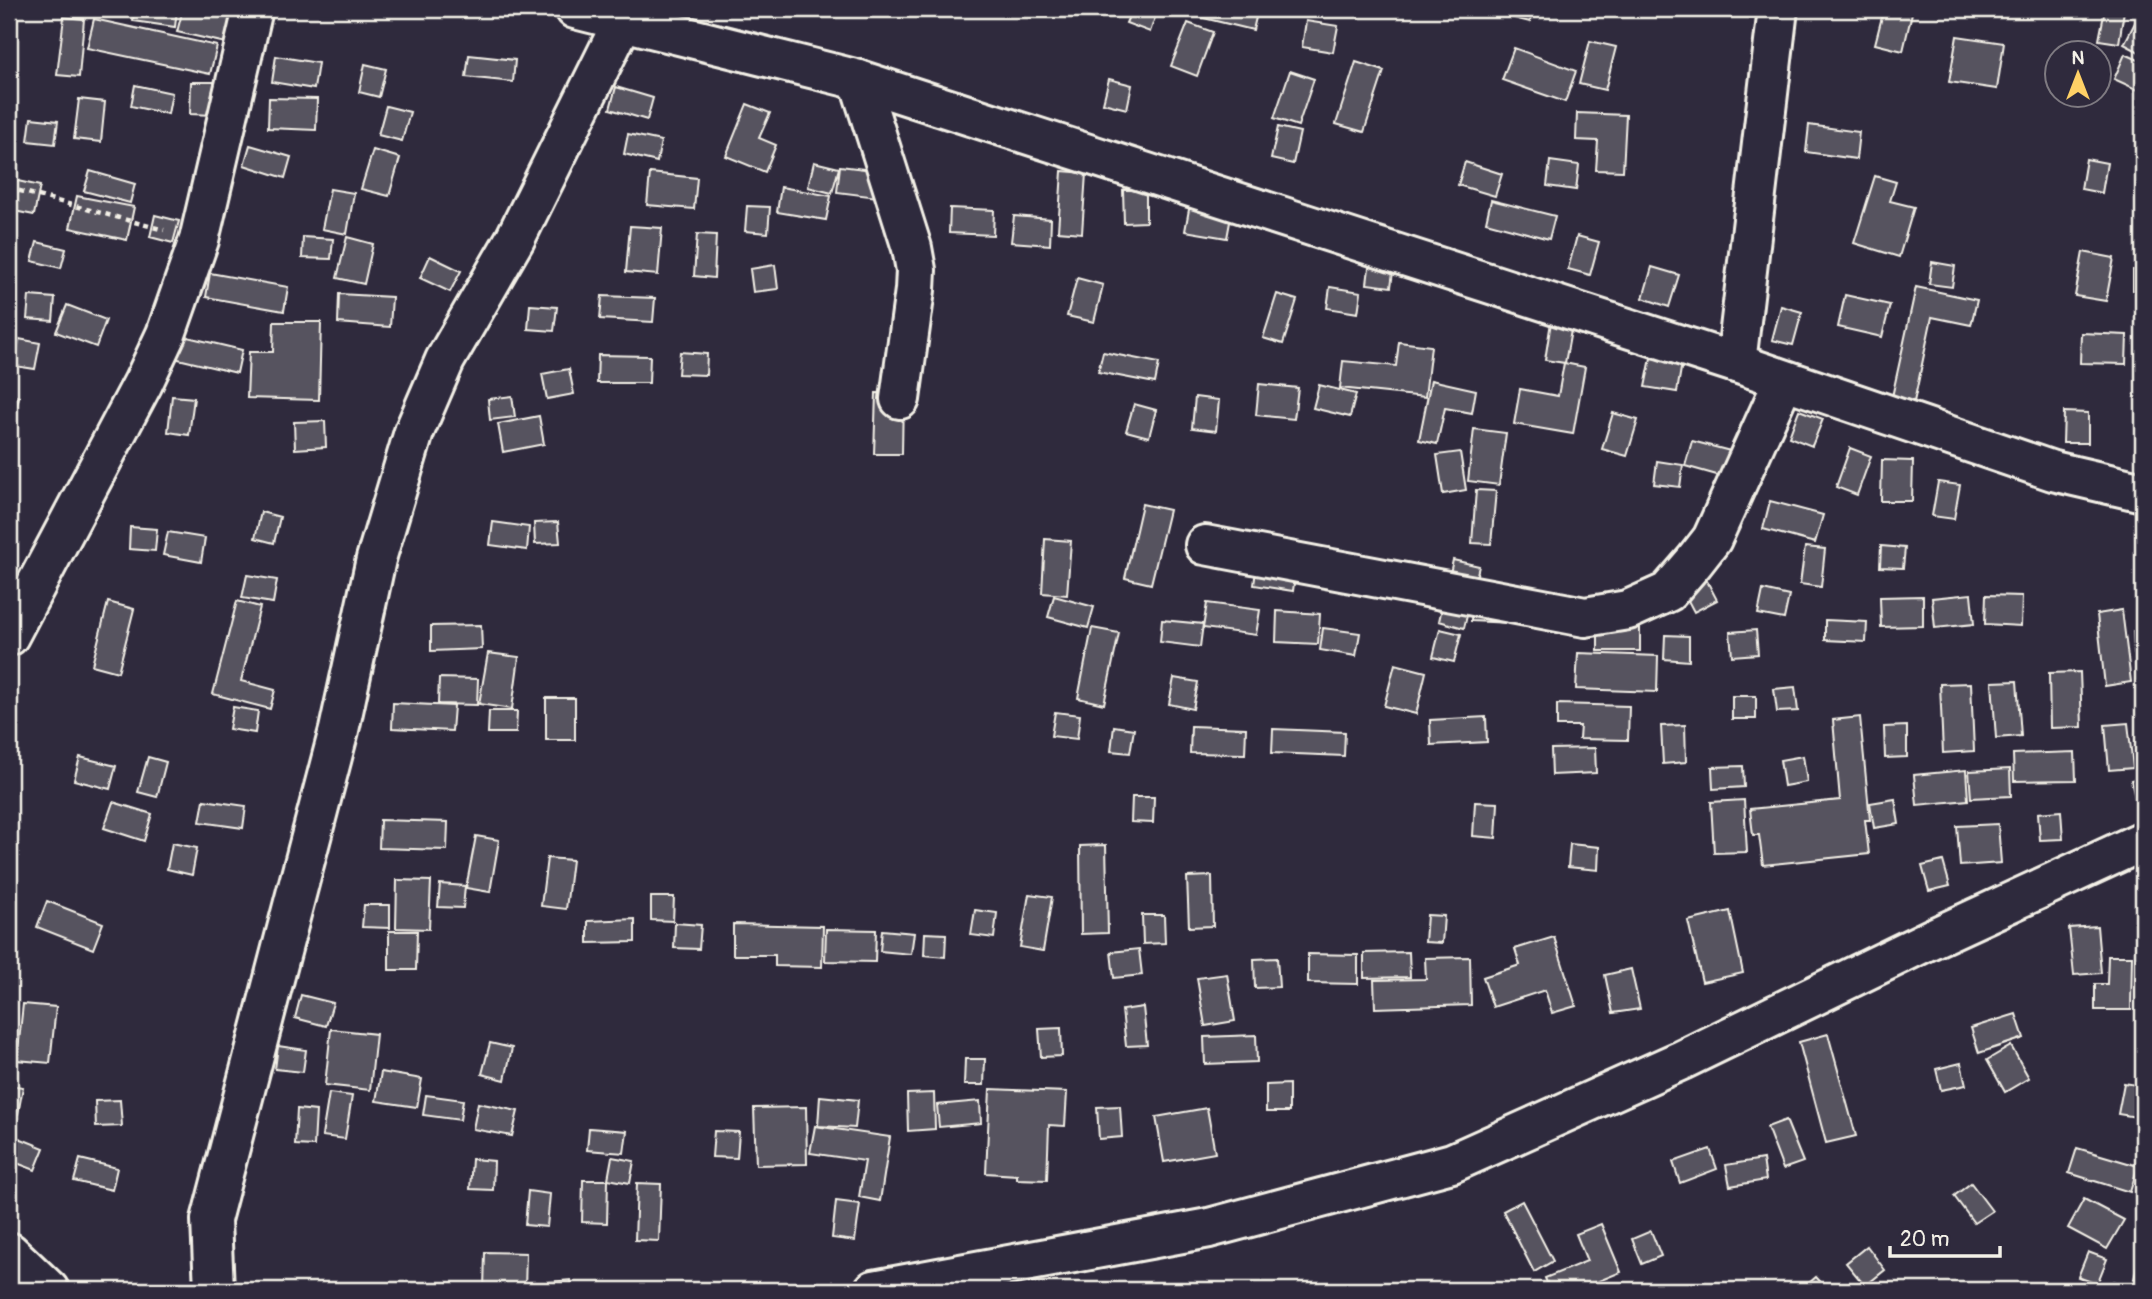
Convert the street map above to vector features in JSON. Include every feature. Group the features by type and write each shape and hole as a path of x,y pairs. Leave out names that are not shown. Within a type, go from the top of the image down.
{"street":[{"path":"9,636 143,383 166,334 199,240 253,9"},
{"path":"575,9 626,14 859,80 1736,363 2053,471 2143,492"},
{"path":"1736,363 1778,9"},
{"path":"214,1290 211,1220 339,730 376,559 414,432 445,360 515,239 626,14"},
{"path":"859,80 912,248 916,270 900,399"},
{"path":"1205,544 1585,617 1628,610 1668,592 1712,539 1784,380"},
{"path":"874,1290 1209,1228 1452,1163 1682,1060 1933,938 2143,841"},
{"path":"9,1252 49,1290"}],"path":[{"path":"9,188 199,240"}],"building":[{"path":"88,9 88,15 62,11"},
{"path":"134,9 177,9 175,27 133,21"},
{"path":"183,9 202,9 233,15 226,43 177,32"},
{"path":"1132,9 1158,9 1150,32 1126,23"},
{"path":"1188,9 1258,9 1253,30 1187,14"},
{"path":"1507,9 1533,9 1530,22 1506,16"},
{"path":"1884,9 1912,13 1903,51 1875,44"},
{"path":"2105,9 2124,11 2119,43 2114,42 2114,38 2099,38"},
{"path":"2140,13 2143,14 2143,54 2124,44"},
{"path":"64,17 84,19 79,77 57,75"},
{"path":"94,19 217,46 210,74 87,48"},
{"path":"1306,21 1338,26 1333,52 1302,47"},
{"path":"1188,23 1213,32 1197,76 1171,66"},
{"path":"1957,36 2004,43 1997,89 1949,82"},
{"path":"1590,41 1616,47 1605,90 1579,84"},
{"path":"1514,48 1576,71 1565,102 1502,80"},
{"path":"2125,54 2143,62 2143,79 2138,90 2114,79"},
{"path":"469,55 515,60 513,82 466,77"},
{"path":"276,56 318,63 314,89 272,82"},
{"path":"1356,62 1384,71 1364,132 1336,124"},
{"path":"365,64 386,69 379,97 359,92"},
{"path":"1290,71 1314,79 1298,126 1274,118"},
{"path":"1109,79 1132,85 1127,109 1103,103"},
{"path":"191,82 215,82 214,115 190,114"},
{"path":"135,85 172,93 168,114 131,106"},
{"path":"616,87 653,98 647,120 610,109"},
{"path":"269,98 317,99 316,130 268,128"},
{"path":"79,99 105,102 101,142 74,139"},
{"path":"747,104 770,113 759,138 776,145 765,172 726,156"},
{"path":"386,106 410,112 402,141 378,135"},
{"path":"1577,113 1626,115 1623,171 1596,170 1598,141 1576,140"},
{"path":"31,118 58,121 55,144 28,141"},
{"path":"1809,125 1859,132 1856,159 1806,152"},
{"path":"1278,127 1300,132 1293,164 1271,159"},
{"path":"628,134 661,141 657,162 624,154"},
{"path":"250,145 291,157 285,178 244,165"},
{"path":"373,150 400,158 389,196 361,189"},
{"path":"2086,159 2107,163 2102,193 2081,189"},
{"path":"1550,161 1579,165 1576,190 1547,186"},
{"path":"814,162 839,168 832,193 808,187"},
{"path":"1465,162 1502,174 1495,196 1458,185"},
{"path":"840,166 889,172 885,198 837,192"},
{"path":"90,171 135,184 130,203 84,191"},
{"path":"1062,171 1086,173 1082,233 1058,231"},
{"path":"650,173 697,178 694,209 647,205"},
{"path":"1875,176 1896,182 1890,201 1914,207 1899,257 1854,243"},
{"path":"9,179 40,186 34,215 9,210"},
{"path":"781,187 831,196 826,220 777,212"},
{"path":"330,189 354,193 347,234 322,229"},
{"path":"1123,190 1146,190 1146,222 1124,223"},
{"path":"77,196 134,207 127,240 70,228"},
{"path":"1491,200 1555,216 1549,239 1486,222"},
{"path":"1190,204 1232,211 1227,238 1185,231"},
{"path":"747,206 770,207 768,233 745,231"},
{"path":"950,208 994,210 993,235 949,233"},
{"path":"155,215 179,221 173,243 150,237"},
{"path":"1014,216 1051,219 1050,245 1011,242"},
{"path":"630,226 662,228 658,275 626,272"},
{"path":"697,234 716,235 714,278 694,276"},
{"path":"1577,236 1599,242 1590,275 1568,269"},
{"path":"303,237 333,239 331,259 302,258"},
{"path":"347,237 373,244 364,284 337,278"},
{"path":"37,242 66,249 61,268 32,261"},
{"path":"2083,252 2114,258 2106,301 2075,296"},
{"path":"430,256 461,271 450,292 420,278"},
{"path":"1370,260 1394,264 1391,287 1367,284"},
{"path":"1932,262 1955,266 1952,287 1929,284"},
{"path":"775,265 778,289 753,292 750,269"},
{"path":"1652,267 1679,275 1669,307 1643,298"},
{"path":"2133,270 2143,270 2143,290 2133,290"},
{"path":"210,273 288,287 284,311 206,297"},
{"path":"1077,278 1103,285 1094,322 1067,316"},
{"path":"1330,287 1361,292 1358,313 1327,308"},
{"path":"1916,287 1977,300 1971,325 1932,317 1914,402 1892,397"},
{"path":"339,294 392,297 390,327 338,323"},
{"path":"1277,294 1297,300 1283,344 1263,338"},
{"path":"1845,295 1890,305 1882,337 1838,327"},
{"path":"29,296 55,298 53,321 27,319"},
{"path":"602,296 655,298 653,322 600,319"},
{"path":"67,305 106,320 96,347 56,332"},
{"path":"530,305 557,307 554,331 528,329"},
{"path":"1781,306 1802,312 1793,345 1772,340"},
{"path":"274,322 321,322 319,400 247,398 249,352 273,352"},
{"path":"1551,322 1572,325 1565,363 1545,360"},
{"path":"2081,333 2127,335 2126,364 2080,363"},
{"path":"179,335 242,350 237,373 174,358"},
{"path":"19,339 40,343 35,369 15,366"},
{"path":"1399,342 1431,346 1425,397 1340,388 1343,361 1396,366"},
{"path":"680,352 707,354 706,375 678,374"},
{"path":"1103,352 1159,363 1155,383 1098,372"},
{"path":"598,355 650,356 649,383 597,383"},
{"path":"1651,358 1682,363 1677,392 1645,387"},
{"path":"1564,363 1585,367 1573,434 1514,424 1520,389 1558,396"},
{"path":"569,369 574,394 547,399 542,374"},
{"path":"1431,380 1476,390 1472,413 1445,408 1437,444 1419,440"},
{"path":"1259,384 1298,388 1294,419 1256,415"},
{"path":"1319,385 1356,394 1350,417 1313,408"},
{"path":"876,393 903,394 902,454 874,454"},
{"path":"9,394 19,397 12,423 9,422"},
{"path":"172,396 194,398 189,435 168,432"},
{"path":"512,396 515,417 490,420 488,399"},
{"path":"1195,397 1219,400 1216,431 1192,428"},
{"path":"1134,404 1156,410 1149,437 1126,431"},
{"path":"1799,410 1823,419 1812,446 1789,437"},
{"path":"2064,412 2088,413 2088,443 2063,443"},
{"path":"1613,413 1638,420 1627,456 1602,449"},
{"path":"539,416 544,444 503,452 498,424"},
{"path":"325,421 326,447 295,449 294,422"},
{"path":"1474,429 1506,433 1499,485 1468,481"},
{"path":"1692,441 1738,453 1731,479 1685,466"},
{"path":"1850,448 1871,456 1857,495 1836,487"},
{"path":"1460,452 1466,490 1443,494 1437,455"},
{"path":"1882,460 1913,461 1912,501 1881,501"},
{"path":"1657,461 1683,465 1680,487 1654,484"},
{"path":"1938,482 1960,485 1954,519 1932,516"},
{"path":"1476,490 1496,491 1491,544 1472,543"},
{"path":"1770,501 1823,515 1815,543 1763,529"},
{"path":"1142,504 1169,510 1151,584 1125,578"},
{"path":"261,512 280,517 274,543 255,538"},
{"path":"493,522 529,527 527,550 490,545"},
{"path":"558,522 560,543 535,544 534,523"},
{"path":"130,527 157,529 155,551 129,549"},
{"path":"168,532 205,538 201,562 163,555"},
{"path":"1045,539 1071,541 1067,595 1042,593"},
{"path":"1881,546 1905,548 1903,568 1880,567"},
{"path":"1805,547 1825,549 1821,587 1800,584"},
{"path":"1453,560 1479,566 1464,628 1439,621"},
{"path":"1696,560 1717,600 1694,612 1673,572"},
{"path":"1256,570 1295,575 1293,591 1254,585"},
{"path":"247,575 277,580 273,603 242,598"},
{"path":"1763,590 1789,596 1784,619 1758,614"},
{"path":"1971,594 1974,624 1935,628 1932,598"},
{"path":"1986,595 2022,596 2021,626 1985,624"},
{"path":"1054,596 1094,607 1088,628 1048,617"},
{"path":"1923,596 1923,626 1881,627 1880,597"},
{"path":"1472,600 1510,601 1510,623 1471,621"},
{"path":"237,601 260,607 241,681 275,690 270,709 213,694"},
{"path":"108,602 134,609 118,672 92,665"},
{"path":"1207,603 1260,610 1256,635 1203,628"},
{"path":"2122,610 2131,682 2105,686 2097,614"},
{"path":"1277,611 1320,614 1318,644 1276,642"},
{"path":"1598,618 1640,618 1640,651 1598,651"},
{"path":"1162,620 1203,624 1200,647 1160,642"},
{"path":"1825,620 1867,622 1866,642 1825,640"},
{"path":"481,625 482,649 431,651 431,626"},
{"path":"1092,628 1119,633 1104,704 1078,698"},
{"path":"1323,628 1360,633 1356,656 1320,650"},
{"path":"1440,629 1461,634 1454,662 1433,657"},
{"path":"1756,630 1758,654 1732,656 1730,632"},
{"path":"2133,631 2143,631 2143,653 2134,654"},
{"path":"1665,635 1689,636 1689,661 1664,659"},
{"path":"488,653 519,657 512,709 479,704"},
{"path":"1578,653 1658,656 1657,692 1576,689"},
{"path":"1395,664 1426,672 1416,714 1384,706"},
{"path":"2080,672 2082,727 2050,728 2049,673"},
{"path":"439,678 478,679 477,705 438,704"},
{"path":"1174,678 1198,682 1193,709 1169,704"},
{"path":"2017,681 2021,736 1996,738 1992,682"},
{"path":"1971,683 1974,751 1943,753 1940,684"},
{"path":"1795,687 1798,711 1777,712 1774,689"},
{"path":"1732,696 1756,696 1756,719 1732,719"},
{"path":"546,698 575,698 575,740 546,740"},
{"path":"393,703 454,706 452,731 392,728"},
{"path":"1557,704 1629,706 1628,740 1579,739 1580,726 1557,726"},
{"path":"233,707 258,711 255,733 229,729"},
{"path":"489,711 517,711 516,733 488,733"},
{"path":"1055,712 1080,715 1077,739 1051,736"},
{"path":"1486,717 1487,742 1431,745 1430,720"},
{"path":"1860,717 1870,820 1865,820 1869,854 1763,865 1759,835 1753,835 1750,809 1840,800 1833,720"},
{"path":"2128,723 2133,768 2109,770 2105,725"},
{"path":"1685,725 1686,762 1663,764 1661,726"},
{"path":"1114,726 1134,729 1130,753 1111,751"},
{"path":"1191,726 1246,728 1245,754 1190,753"},
{"path":"1907,726 1907,757 1885,758 1884,727"},
{"path":"1273,729 1345,732 1344,756 1272,753"},
{"path":"1595,748 1596,773 1552,775 1551,749"},
{"path":"2075,752 2076,780 2014,781 2013,754"},
{"path":"1803,756 1807,782 1784,786 1780,760"},
{"path":"80,757 116,766 110,789 74,780"},
{"path":"148,757 166,762 157,797 138,792"},
{"path":"1743,766 1744,787 1713,789 1712,767"},
{"path":"2010,769 2011,796 1971,798 1969,771"},
{"path":"1966,770 1968,800 1917,805 1914,775"},
{"path":"2143,777 2143,801 2136,803 2131,780"},
{"path":"1132,797 1154,797 1153,823 1131,822"},
{"path":"1895,799 1899,824 1874,828 1870,803"},
{"path":"204,800 246,806 243,828 200,822"},
{"path":"1744,800 1747,852 1714,853 1711,802"},
{"path":"113,802 152,814 144,841 104,828"},
{"path":"1475,802 1498,803 1496,838 1473,836"},
{"path":"2061,811 2063,839 2040,840 2038,813"},
{"path":"380,820 448,822 447,850 379,848"},
{"path":"1998,824 2001,863 1960,866 1957,826"},
{"path":"476,836 499,840 490,892 466,888"},
{"path":"172,843 197,848 192,875 167,869"},
{"path":"1570,844 1599,847 1598,870 1568,867"},
{"path":"1106,845 1108,933 1081,934 1080,846"},
{"path":"547,858 572,860 566,909 541,906"},
{"path":"1943,861 1950,886 1929,891 1922,866"},
{"path":"1212,876 1213,926 1189,927 1187,877"},
{"path":"397,880 431,881 429,929 396,928"},
{"path":"440,884 465,886 463,908 438,907"},
{"path":"1029,894 1052,897 1043,951 1020,947"},
{"path":"651,897 674,897 673,921 651,920"},
{"path":"47,901 103,923 93,949 37,927"},
{"path":"364,905 390,905 390,928 362,927"},
{"path":"975,910 997,913 994,938 971,935"},
{"path":"1730,911 1743,973 1702,982 1688,921"},
{"path":"1142,915 1164,915 1165,943 1143,944"},
{"path":"1427,915 1444,916 1442,943 1425,942"},
{"path":"635,919 635,942 588,943 588,921"},
{"path":"675,923 701,925 699,949 674,948"},
{"path":"733,924 823,926 822,967 775,966 775,955 733,955"},
{"path":"2097,926 2101,973 2074,975 2069,928"},
{"path":"826,929 876,930 875,962 825,961"},
{"path":"882,930 914,933 911,954 880,951"},
{"path":"389,931 417,931 416,970 389,970"},
{"path":"925,933 946,934 945,957 924,955"},
{"path":"1554,937 1576,1006 1552,1013 1545,990 1493,1007 1483,977 1520,965 1515,949"},
{"path":"1139,949 1142,975 1114,978 1111,952"},
{"path":"1409,952 1410,977 1364,978 1364,953"},
{"path":"1308,954 1358,955 1358,984 1308,983"},
{"path":"2108,956 2132,956 2131,1010 2095,1010 2095,984 2107,984"},
{"path":"1470,957 1471,1005 1375,1008 1374,980 1426,979 1425,958"},
{"path":"1277,958 1279,987 1255,988 1254,959"},
{"path":"1631,969 1640,1009 1613,1013 1605,975"},
{"path":"1227,974 1235,1021 1205,1026 1197,978"},
{"path":"301,995 333,1003 326,1026 295,1018"},
{"path":"23,1004 56,1007 50,1063 17,1060"},
{"path":"1143,1007 1147,1045 1126,1046 1122,1010"},
{"path":"2016,1014 2024,1038 1979,1053 1971,1028"},
{"path":"1061,1028 1062,1056 1041,1057 1039,1029"},
{"path":"331,1029 376,1034 370,1090 325,1085"},
{"path":"1828,1034 1856,1136 1826,1143 1799,1042"},
{"path":"1256,1035 1257,1062 1205,1064 1204,1037"},
{"path":"490,1043 512,1048 505,1080 482,1074"},
{"path":"278,1046 306,1050 303,1072 275,1069"},
{"path":"2011,1046 2029,1078 2005,1092 1987,1060"},
{"path":"965,1059 985,1059 984,1085 964,1085"},
{"path":"1961,1063 1966,1085 1941,1090 1936,1069"},
{"path":"381,1072 422,1079 417,1107 376,1101"},
{"path":"2124,1083 2143,1086 2143,1118 2118,1114"},
{"path":"1289,1084 1289,1112 1266,1112 1266,1085"},
{"path":"9,1085 23,1087 18,1114 9,1113"},
{"path":"990,1089 1067,1092 1065,1126 1049,1125 1047,1180 1017,1179 1017,1175 986,1173"},
{"path":"329,1093 352,1096 345,1139 322,1136"},
{"path":"934,1093 935,1129 908,1131 907,1094"},
{"path":"426,1095 463,1100 460,1120 423,1115"},
{"path":"820,1096 858,1100 855,1128 818,1126"},
{"path":"120,1100 122,1126 96,1127 95,1101"},
{"path":"980,1101 981,1123 939,1127 937,1105"},
{"path":"478,1103 518,1111 512,1136 473,1129"},
{"path":"1120,1106 1122,1137 1099,1139 1097,1107"},
{"path":"806,1107 807,1164 756,1165 754,1108"},
{"path":"1207,1108 1215,1153 1164,1162 1156,1117"},
{"path":"297,1109 316,1111 314,1146 295,1145"},
{"path":"1786,1120 1803,1162 1783,1169 1767,1127"},
{"path":"815,1126 890,1137 880,1201 859,1197 865,1161 810,1153"},
{"path":"589,1128 627,1131 624,1153 587,1150"},
{"path":"714,1131 739,1132 737,1158 712,1157"},
{"path":"9,1134 44,1148 35,1170 9,1160"},
{"path":"2077,1148 2138,1166 2130,1192 2069,1173"},
{"path":"1710,1149 1717,1169 1680,1183 1673,1162"},
{"path":"612,1157 634,1161 630,1183 608,1179"},
{"path":"80,1159 117,1168 112,1190 74,1181"},
{"path":"472,1159 494,1161 493,1190 470,1189"},
{"path":"1763,1159 1766,1180 1730,1186 1726,1165"},
{"path":"583,1180 608,1180 607,1223 582,1222"},
{"path":"637,1183 661,1184 659,1241 635,1240"},
{"path":"1971,1183 1992,1211 1974,1223 1954,1196"},
{"path":"528,1191 550,1194 547,1227 525,1225"},
{"path":"2084,1199 2124,1220 2107,1249 2068,1228"},
{"path":"836,1201 860,1204 855,1241 832,1238"},
{"path":"1522,1201 1553,1261 1534,1272 1503,1211"},
{"path":"1601,1224 1621,1272 1577,1290 1550,1290 1545,1278 1587,1261 1576,1234"},
{"path":"1651,1231 1661,1256 1642,1264 1632,1239"},
{"path":"1867,1246 1885,1270 1865,1286 1846,1263"},
{"path":"485,1252 526,1253 525,1290 484,1290"},
{"path":"2088,1252 2107,1259 2097,1284 2078,1277"},
{"path":"2139,1256 2143,1257 2143,1281 2134,1280"},
{"path":"1816,1277 1828,1290 1801,1290"},
{"path":"571,1280 572,1290 551,1290 550,1282"},
{"path":"2113,1281 2129,1288 2128,1290 2108,1290"}]}
